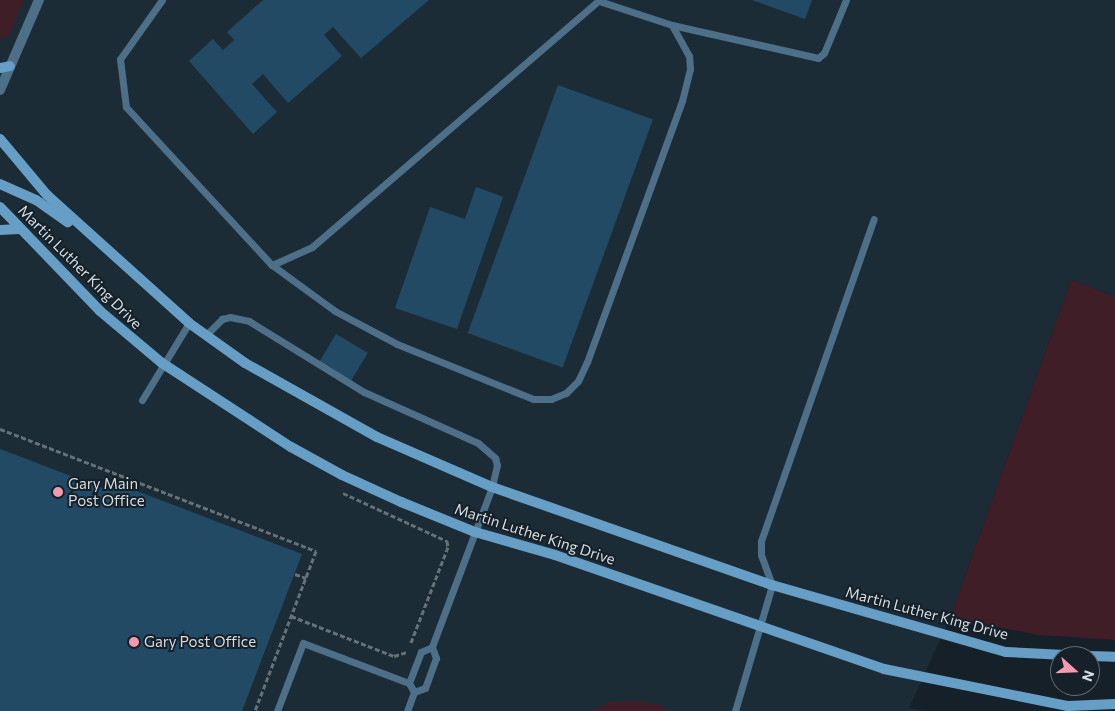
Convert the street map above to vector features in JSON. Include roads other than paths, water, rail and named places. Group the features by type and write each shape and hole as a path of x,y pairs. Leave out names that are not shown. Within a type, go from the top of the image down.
{"main road":[{"name":"Martin Luther King Drive","path":"0,139 48,195 90,236 189,323 311,403 377,437 492,487 772,586 1006,652 1050,654"},
{"path":"0,184 36,200 90,236"},
{"name":"Martin Luther King Drive","path":"0,207 19,229 100,311 162,363 291,447 342,475 475,532 555,555 760,627 912,677 1068,706 1115,704"},
{"path":"0,230 19,229"},
{"path":"1100,657 1115,658"}],"street":[{"path":"0,90 5,67 39,0"}],"lane":[{"path":"162,0 120,59 126,107 272,265 335,312 397,344 533,399 551,399 566,393 578,381 587,362 688,82 689,56 672,25"},
{"path":"272,265 312,247 599,0 672,25 818,58 824,53 846,0"},
{"path":"735,711 772,586 761,555 761,542 874,219"},
{"path":"206,335 222,319 230,316 249,320 364,392 487,449 497,465 492,487 432,646 436,658 425,688 414,692"},
{"path":"142,400 162,363 189,323"},
{"path":"277,711 303,643 409,683 414,692 407,711"},
{"path":"409,683 421,652 432,646"}],"place":[{"name":"Gary Main Post Office","path":"58,492"},
{"name":"Gary Post Office","path":"134,642"}]}
